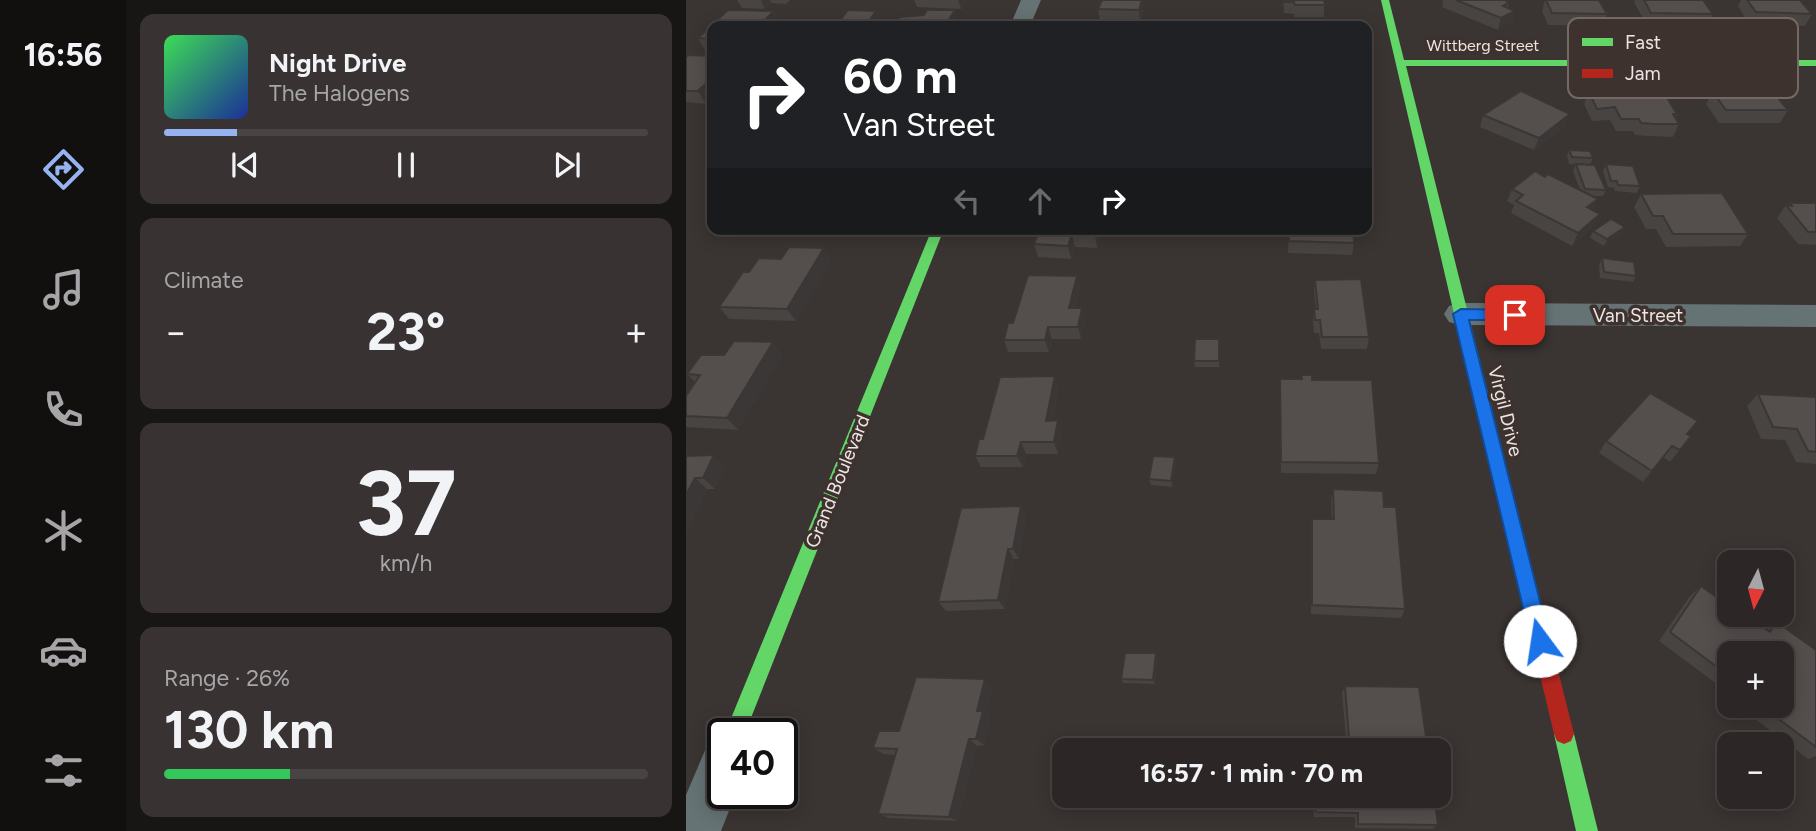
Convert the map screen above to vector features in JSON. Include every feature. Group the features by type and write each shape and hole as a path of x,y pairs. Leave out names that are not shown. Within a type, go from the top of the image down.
{"street":[{"path":"1022,21 1031,0"},
{"name":"Virgil Drive","path":"1385,0 1587,831"},
{"name":"Wittberg Street","path":"1402,63 1568,63"},
{"name":"Wittberg Street","path":"1798,63 1816,63"},
{"name":"Grand Boulevard","path":"741,718 937,235"},
{"name":"Van Street","path":"1461,314 1816,316"},
{"path":"696,831 707,804"}],"building":[{"path":"1102,0 1142,0 1139,10 1098,9"},
{"path":"1284,0 1324,0 1325,5 1295,5 1294,2"},
{"path":"1456,0 1505,0 1509,3 1503,6 1515,11 1501,18"},
{"path":"1546,0 1599,0 1607,14 1552,13"},
{"path":"1644,0 1703,0 1713,14 1651,13"},
{"path":"1747,0 1800,0 1812,14 1756,12"},
{"path":"728,10 774,11 764,21 716,21"},
{"path":"848,10 876,11 869,21 840,21"},
{"path":"927,10 955,10 948,21 897,21 900,17 924,15"},
{"path":"707,30 707,39 698,38"},
{"path":"707,56 707,83 698,91 686,91 686,57"},
{"path":"1521,91 1570,114 1539,138 1483,115"},
{"path":"1592,98 1667,98 1677,114 1673,114 1679,124 1641,123 1639,119 1621,119 1615,107 1597,109"},
{"path":"1717,98 1778,98 1788,110 1726,110"},
{"path":"1569,150 1590,151 1593,158 1572,157"},
{"path":"1576,164 1595,165 1606,190 1585,189"},
{"path":"1606,164 1633,166 1640,186 1618,185 1617,181 1611,181"},
{"path":"1535,171 1545,177 1548,174 1598,199 1587,207 1600,214 1578,233 1516,201 1523,195 1512,189"},
{"path":"1722,193 1748,234 1673,234 1663,216 1653,216 1641,194"},
{"path":"1790,203 1816,203 1816,232 1808,232 1786,205 1792,206"},
{"path":"1611,219 1625,227 1607,239 1593,231"},
{"path":"1038,235 1072,235 1068,246 1034,244"},
{"path":"1289,235 1353,235 1354,243 1289,241"},
{"path":"789,247 824,248 787,309 719,307 743,272 749,272 759,258 781,259"},
{"path":"1602,258 1634,262 1636,276 1604,272"},
{"path":"1028,275 1077,276 1069,308 1082,308 1078,327 1048,327 1045,340 1004,340 1008,323 1013,323"},
{"path":"1361,279 1369,337 1322,337 1320,320 1315,320 1314,309 1318,309 1315,280"},
{"path":"1195,339 1219,339 1219,361 1194,361"},
{"path":"734,341 773,342 727,418 686,416 686,396 700,375 687,374 701,355 724,355"},
{"path":"1301,375 1312,375 1312,380 1372,380 1379,463 1281,462 1280,379 1302,379"},
{"path":"1055,376 1046,421 1058,420 1054,442 1021,442 1017,456 975,456 979,439 983,439 1000,377"},
{"path":"1650,393 1698,421 1687,434 1691,436 1680,450 1672,446 1652,471 1606,441"},
{"path":"1758,394 1816,397 1816,452 1808,451 1797,429 1773,427"},
{"path":"714,455 703,478 695,478 686,495 686,456"},
{"path":"1153,456 1175,457 1171,481 1149,479"},
{"path":"1333,489 1383,491 1384,507 1396,507 1405,609 1312,605 1312,519 1334,519"},
{"path":"1021,506 1013,549 1008,549 998,600 938,602 961,508"},
{"path":"1701,586 1717,597 1717,627 1762,627 1770,632 1774,627 1784,627 1816,650 1816,747 1777,718 1794,718 1794,641 1717,641 1717,667 1670,632"},
{"path":"1125,653 1156,653 1153,680 1121,679"},
{"path":"916,677 985,679 977,711 983,711 976,739 969,739 949,817 878,814 897,749 873,748 879,731 899,731"},
{"path":"1345,686 1419,687 1426,738 1349,738"},
{"path":"1316,808 1436,808 1438,825 1358,824 1358,813 1316,812"}],"traffic: fast":[{"path":"1385,0 1486,417"},
{"path":"1402,63 1568,63"},
{"path":"1798,63 1816,63"},
{"path":"741,718 936,235"},
{"path":"1564,734 1587,831"}],"traffic: jam":[{"path":"1486,417 1564,734"}],"route":[{"path":"1515,315 1461,314 1540,641"}]}
